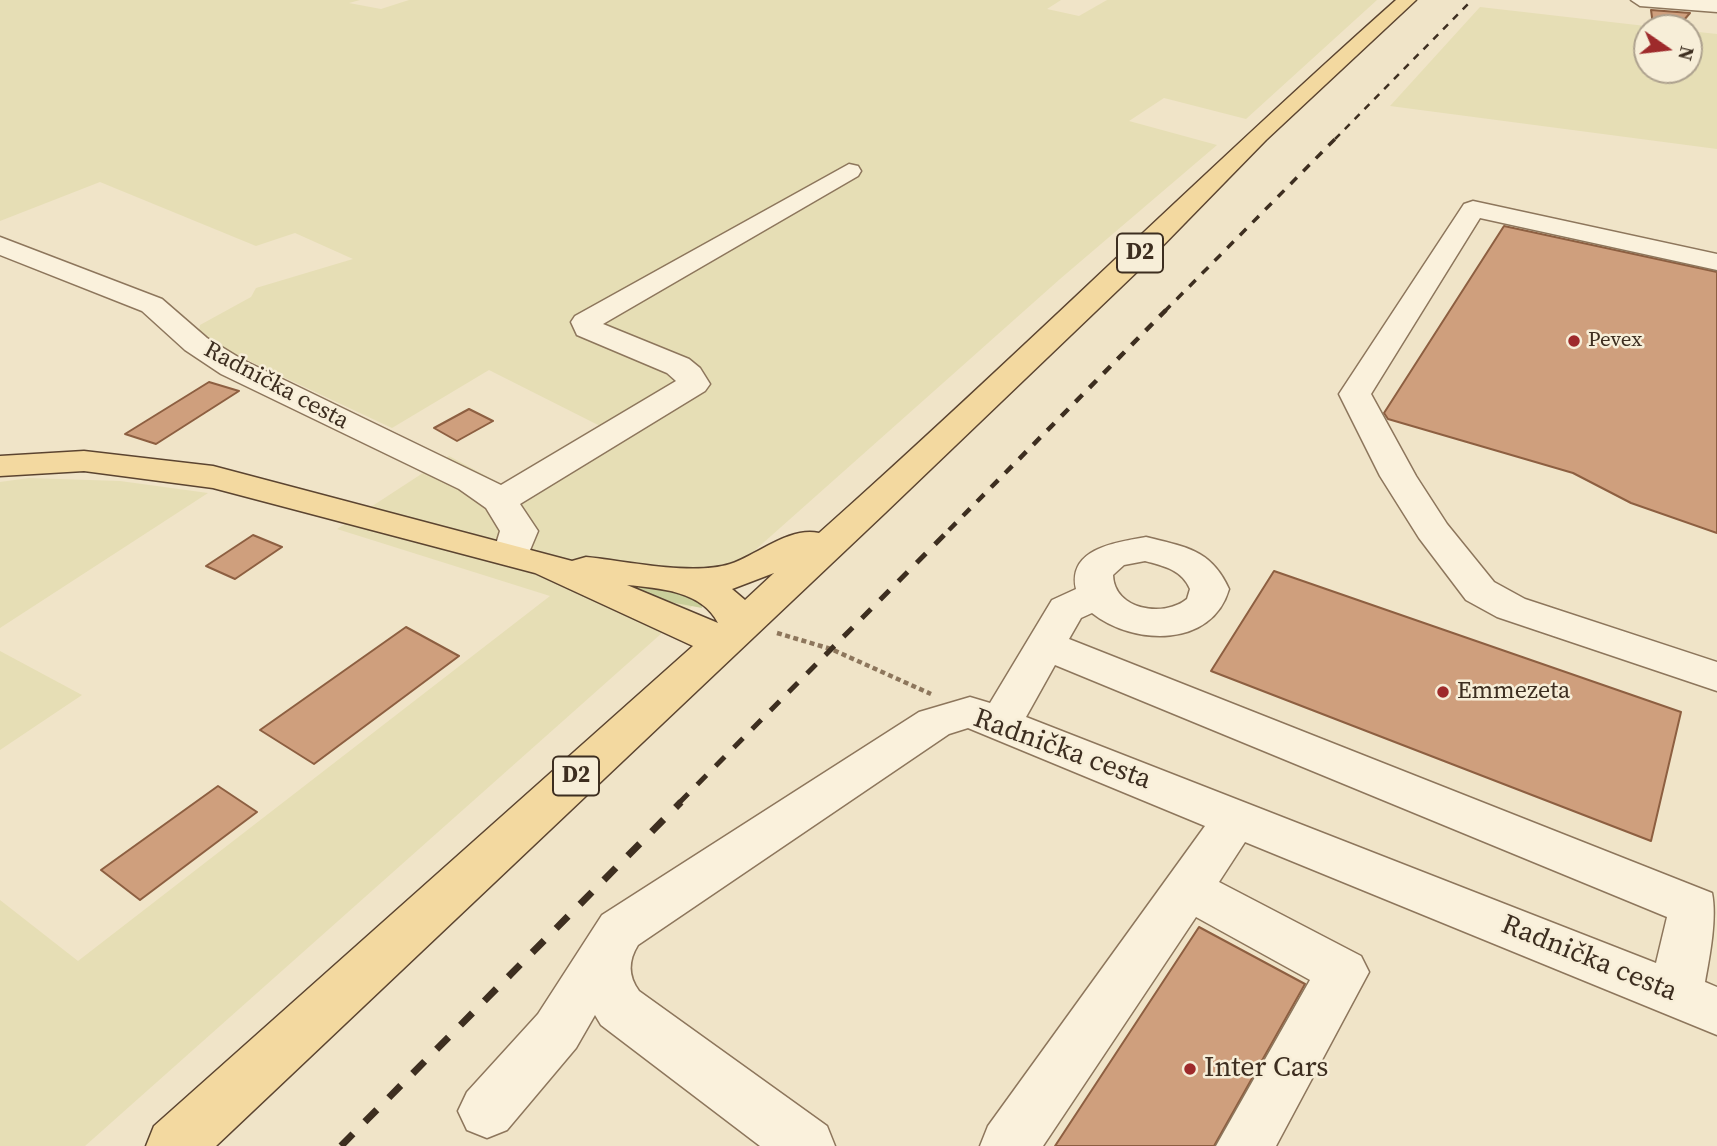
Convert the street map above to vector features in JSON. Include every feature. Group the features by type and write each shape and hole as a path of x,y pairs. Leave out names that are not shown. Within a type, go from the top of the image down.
{"main road":[{"name":"D2","path":"175,1146 729,633 872,505 1132,261 1258,135 1407,0"},
{"path":"0,466 84,461 213,477 549,565 729,633 730,605 719,596 682,582"},
{"path":"549,565 682,582 718,580 757,569 808,544 872,505"}],"street":[{"path":"1640,0 1717,6"},
{"path":"500,501 694,384 689,374 678,366 588,329 586,322 849,171"},
{"path":"1717,262 1473,209 1355,394 1398,476 1432,530 1480,591 1511,608 1717,677"},
{"name":"Radnička cesta","path":"0,245 152,305 196,344 232,367 471,482 500,501 519,531 512,554"},
{"path":"986,717 1045,645 1066,609 1097,595"},
{"path":"1045,645 1693,907 1696,1002"},
{"name":"Radnička cesta","path":"557,1031 620,930 934,723 986,717 1696,1002"},
{"path":"1009,1146 1237,817"},
{"path":"1188,889 1343,972 1245,1146"},
{"path":"606,950 603,973 609,993 620,1008 806,1146"},
{"path":"486,1111 557,1031 589,1015 620,1008"}],"path":[{"path":"729,633 831,649 986,717"}],"shaded area":[{"path":"0,0 360,0 349,3 381,9 409,0 1061,0 1047,9 1079,16 1107,0 1377,0 1246,119 1164,98 1129,121 1217,145 1060,279 85,1146 0,1146 0,900 78,961 550,596 337,529 449,456 507,487 610,431 489,370 392,428 198,337 200,325 251,297 256,288 353,259 295,233 256,246 100,182 0,221"},
{"path":"1480,7 1633,25 1633,84 1703,84 1703,32 1717,34 1717,149 1390,106"},
{"path":"29,478 120,481 208,493 0,628 0,482"},
{"path":"0,651 82,695 0,750"}],"green space":[{"path":"624,581 650,584 701,600 702,608 670,602 624,585"}],"building":[{"path":"1651,10 1690,13 1689,14 1652,14"},
{"name":"Pevex","path":"1504,226 1717,272 1717,533 1631,503 1573,473 1388,419 1384,413"},
{"path":"209,382 239,391 156,444 125,434"},
{"path":"469,409 493,421 457,441 434,428"},
{"path":"253,535 282,547 235,579 206,566"},
{"name":"Emmezeta","path":"1274,571 1681,712 1651,841 1211,671"},
{"path":"406,627 459,656 314,764 260,730"},
{"path":"218,786 257,812 140,900 101,870"},
{"name":"Inter Cars","path":"1199,927 1305,984 1214,1146 1055,1146"}],"railway":[{"path":"1335,139 1472,0"},
{"path":"1164,312 1337,137"},
{"path":"949,530 1166,310"},
{"path":"679,803 951,528"},
{"path":"341,1146 681,802"}],"place":[{"name":"Pevex","path":"1574,341"},
{"name":"Emmezeta","path":"1443,692"},
{"name":"Inter Cars","path":"1190,1069"}]}
